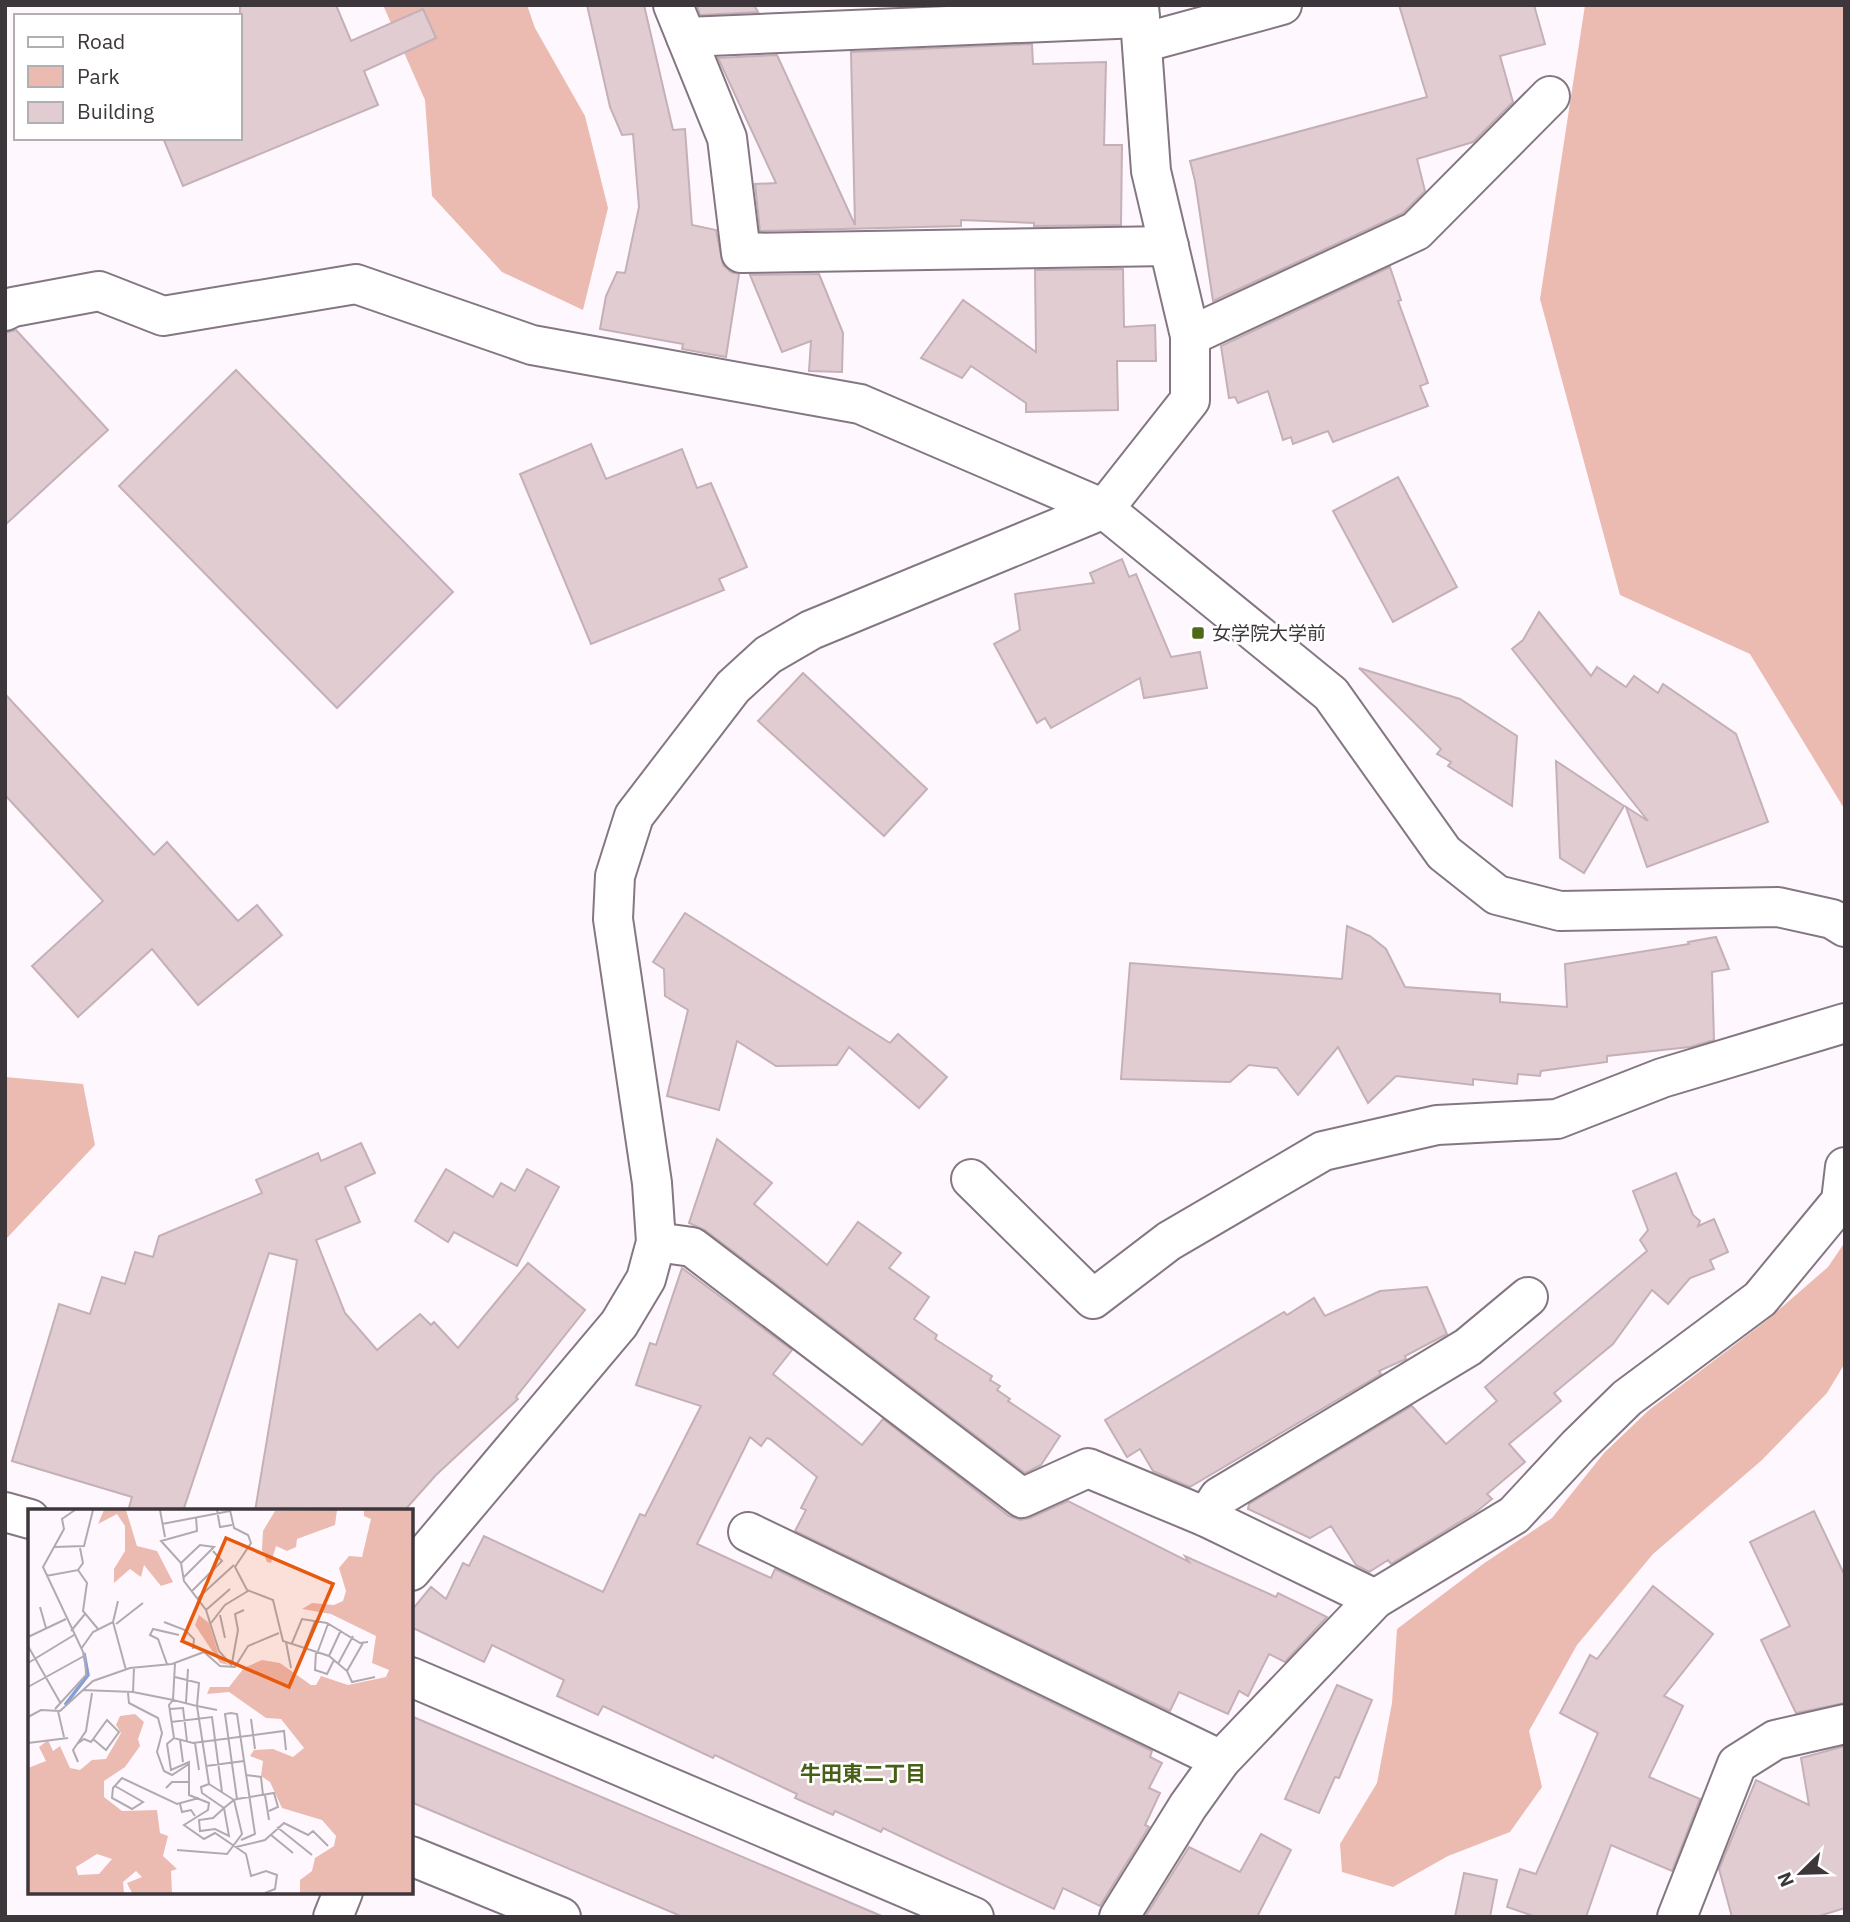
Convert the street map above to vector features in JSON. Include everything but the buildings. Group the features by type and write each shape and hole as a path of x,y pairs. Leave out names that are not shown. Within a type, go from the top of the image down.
{"street":[{"path":"1169,246 741,253 727,138 680,21 1141,22 1282,5"},
{"path":"413,1569 619,1324 646,1279 656,1242 652,1183 613,919 615,876 634,816 733,687 768,655 811,629 1104,509 1190,400 1190,336 1151,171 1141,22"},
{"path":"1190,336 1416,231 1550,96"},
{"path":"5,311 13,307 99,291 163,316 356,284 532,345 860,404 1104,509 1331,694 1444,853 1497,895 1560,911 1778,907 1832,919 1845,927"},
{"path":"971,1179 1093,1299 1169,1241 1323,1152 1437,1125 1557,1119 1662,1078 1845,1023"},
{"path":"1119,1917 1188,1806 1221,1760 1375,1599 1514,1515 1627,1398 1760,1299 1842,1201 1845,1167"},
{"path":"656,1242 692,1247 1021,1497 1088,1468 1206,1517 1375,1599"},
{"path":"1206,1517 1219,1497 1468,1347 1528,1297"},
{"path":"5,1512 28,1518"},
{"path":"748,1532 1221,1760"},
{"path":"413,1678 974,1917"},
{"path":"1677,1917 1737,1765 1775,1740 1845,1724"},
{"path":"413,1857 561,1917"},
{"path":"333,1917 343,1894"}],"green space":[{"path":"383,5 527,5 535,28 585,116 608,208 583,310 502,272 432,196 425,100"},
{"path":"1585,5 1845,5 1845,810 1750,654 1620,595 1540,299"},
{"path":"5,1077 83,1084 95,1145 5,1240"},
{"path":"1845,1242 1845,1363 1827,1393 1762,1460 1653,1554 1577,1645 1529,1731 1542,1787 1510,1832 1448,1856 1393,1887 1342,1872 1340,1844 1377,1783 1392,1703 1397,1629 1483,1564 1552,1518 1604,1453 1649,1410 1766,1321 1828,1267"}],"place":[{"name":"女学院大学前","path":"1198,633"}],"district":[{"name":"牛田東二丁目","path":"863,1774"}]}
